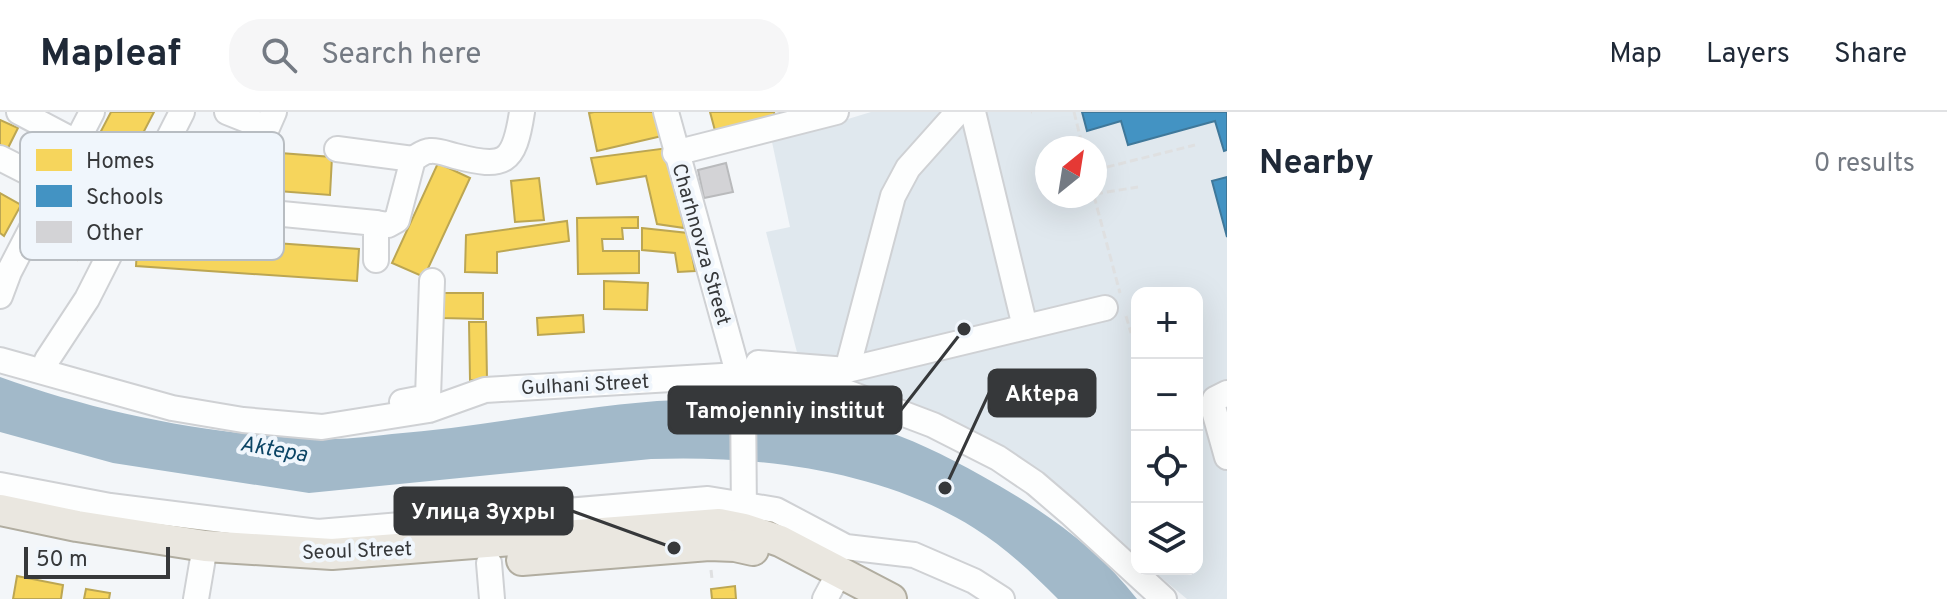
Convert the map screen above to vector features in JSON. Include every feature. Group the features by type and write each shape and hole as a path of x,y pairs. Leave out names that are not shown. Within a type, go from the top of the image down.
{"main road":[{"name":"Seoul Street","path":"0,510 264,571 332,573 700,545 744,519"},
{"name":"Seoul Street","path":"0,529 203,556 409,549 719,524 744,519"},
{"name":"Seoul Street","path":"744,519 774,559 837,589 891,599"}],"street":[{"path":"19,112 57,132"},
{"path":"81,132 92,112"},
{"path":"172,132 182,112"},
{"path":"227,112 267,128 274,112"},
{"path":"337,149 413,159 433,150 484,164 501,161 516,141 522,112"},
{"name":"Charhnovza Street","path":"666,112 739,376 744,519"},
{"path":"675,153 836,112"},
{"path":"847,370 893,196 908,168 958,112"},
{"path":"973,112 1025,327"},
{"path":"0,158 20,168"},
{"path":"284,214 388,225 397,220 413,159"},
{"path":"376,223 376,260"},
{"path":"0,296 20,250"},
{"path":"47,360 87,299 107,260"},
{"path":"0,346 177,394 276,411 337,413 428,397 432,281"},
{"path":"739,376 847,370 1105,308"},
{"name":"Gulhani Street","path":"0,360 172,408 243,420 322,427 429,410 485,390 739,376 846,392 963,438 998,458 1035,483 1164,599"},
{"path":"1227,393 1215,399 1213,407 1227,457"},
{"path":"0,485 110,506 318,532 708,499 744,519 776,510 846,547 914,555 974,581 1002,599"},
{"path":"196,599 203,556"},
{"path":"489,563 492,599"}],"path":[{"path":"1074,112 1080,136"},
{"path":"1107,167 1195,145"},
{"path":"1107,193 1138,187"},
{"path":"1098,208 1131,333"}],"shaded area":[{"path":"871,112 1227,112 1227,599 1187,599 1158,575 1203,575 1203,287 1131,287 1131,553 1031,469 800,364 766,232 790,227 772,142"}],"water":[{"name":"Aktepa","path":"0,377 80,402 163,422 291,438 362,437 666,400 765,405 830,415 860,422 920,444 1004,488 1085,545 1137,599 1058,599 997,544 938,508 900,492 818,470 734,460 651,459 309,493 113,463 0,432"}],"building: Homes":[{"path":"111,112 154,112 144,132 101,132"},
{"path":"656,112 662,136 597,151 589,113"},
{"path":"710,112 774,112 776,123 717,138"},
{"path":"0,120 18,128 7,150 0,146"},
{"path":"668,148 684,228 657,224 646,176 597,184 591,158"},
{"path":"284,153 332,157 330,195 284,192"},
{"path":"438,163 470,178 424,277 392,263"},
{"path":"539,178 544,220 515,222 511,181"},
{"path":"0,193 20,207 4,236 0,233"},
{"path":"638,217 638,228 622,228 623,239 602,239 603,251 639,251 639,273 578,274 577,218"},
{"path":"567,221 569,241 497,252 497,273 465,272 466,235"},
{"path":"642,228 688,233 695,271 678,272 675,253 642,250"},
{"path":"284,244 359,249 357,281 136,266 136,260 284,260"},
{"path":"604,281 648,283 647,310 604,309"},
{"path":"442,293 483,293 483,319 442,318"},
{"path":"583,315 584,332 538,335 537,318"},
{"path":"469,322 486,322 487,380 470,380"},
{"path":"17,576 63,585 61,599 13,599"},
{"path":"735,586 736,599 712,599 711,589"},
{"path":"86,589 110,593 109,599 84,599"}],"building: Schools":[{"path":"1082,112 1227,112 1227,150 1224,151 1215,121 1128,145 1121,121 1087,131"},
{"path":"1227,177 1227,237 1212,181"}],"building: Other":[{"path":"726,163 733,192 704,198 698,170"}],"place":[{"name":"Tamojenniy institut","path":"964,329"},
{"name":"Aktepa","path":"945,488"},
{"name":"Улица Зухры","path":"674,548"}]}
